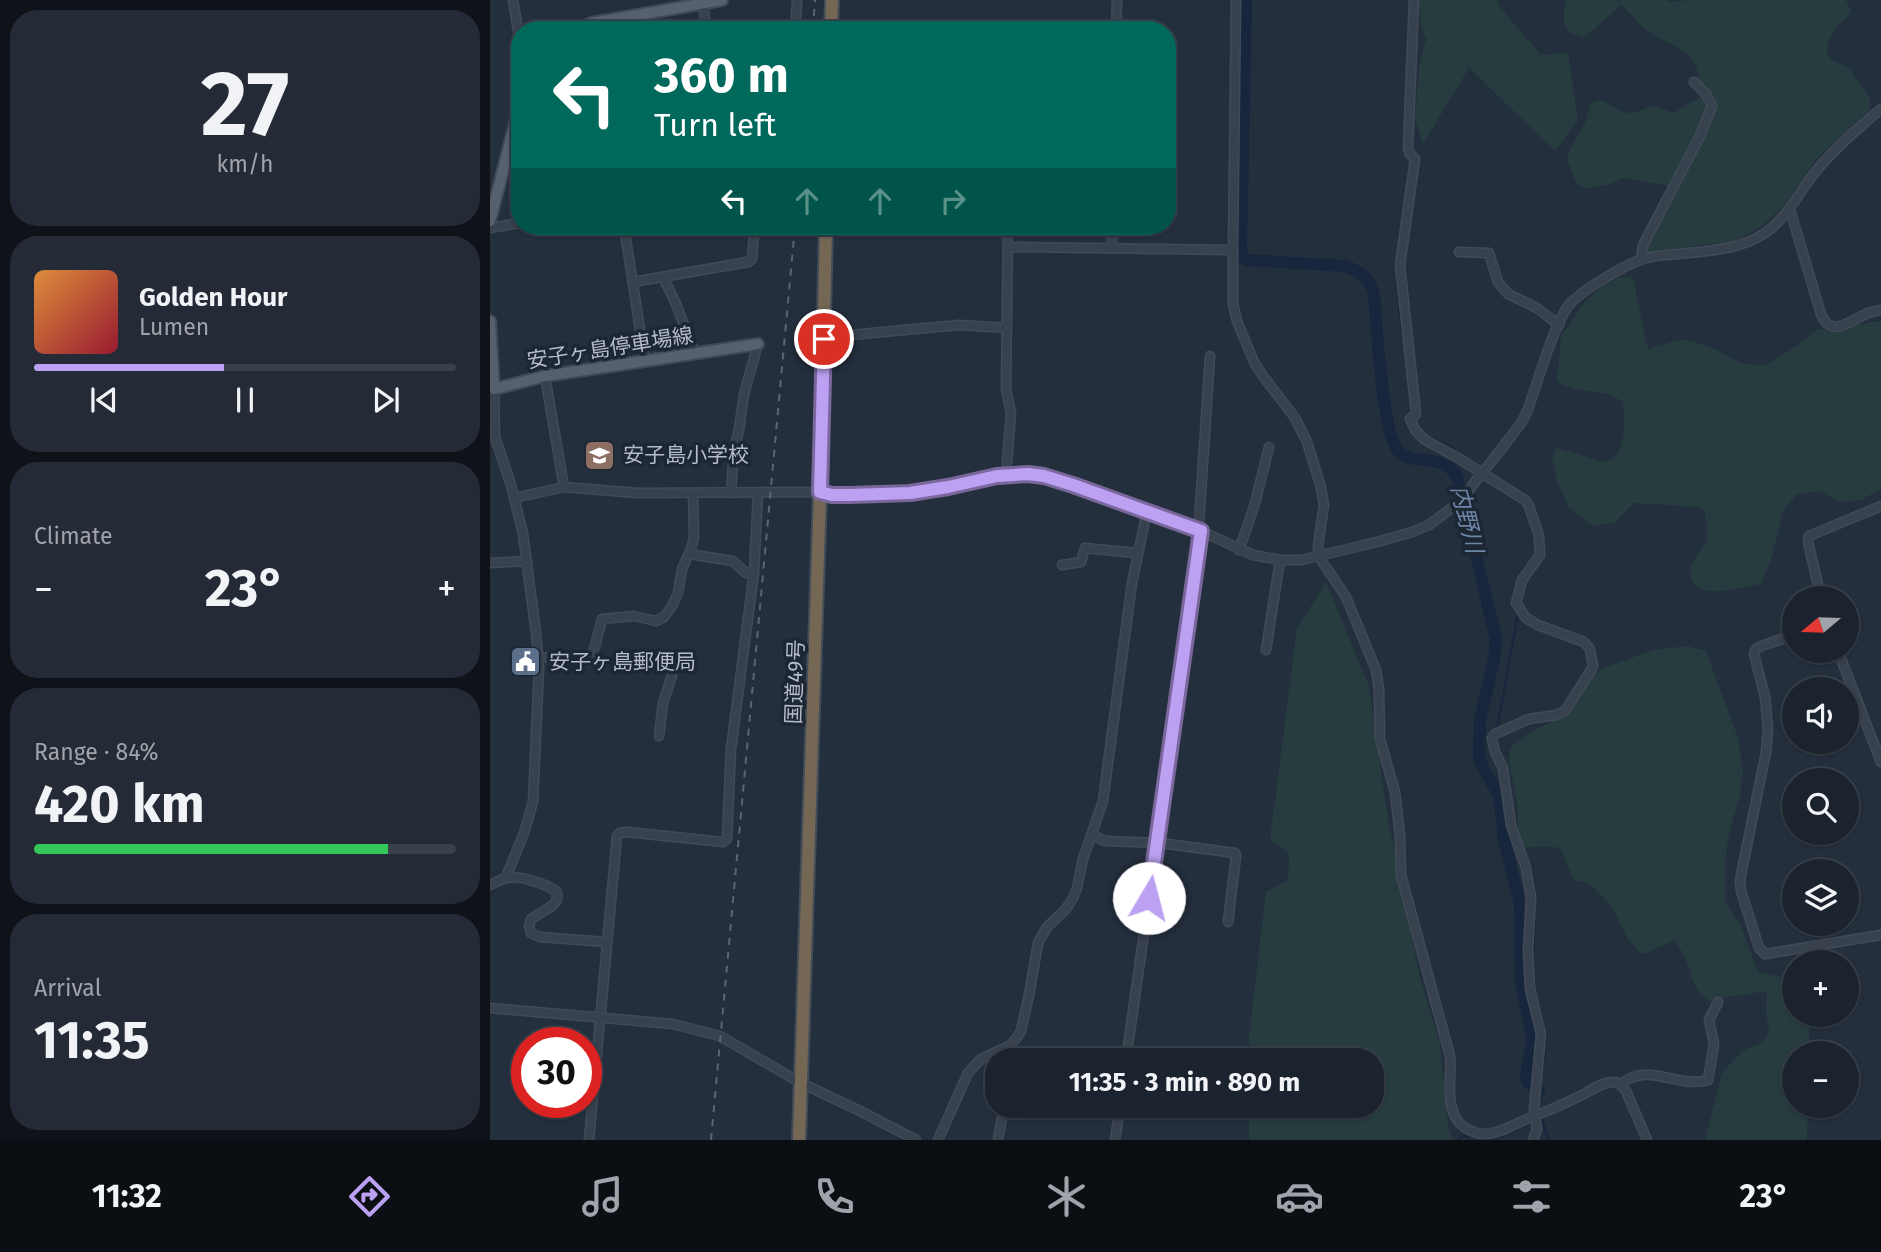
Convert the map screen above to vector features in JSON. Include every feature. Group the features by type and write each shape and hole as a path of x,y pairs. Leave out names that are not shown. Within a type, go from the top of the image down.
{"highway":[{"path":"831,0 831,21"},
{"name":"国道49号","path":"799,1140 826,235"}],"main road":[{"path":"616,21 722,0"},
{"path":"490,222 511,139"},
{"path":"490,320 492,390"},
{"name":"安子ヶ島停車場線","path":"492,390 545,376 758,344"}],"street":[{"path":"513,0 516,21"},
{"path":"796,21 797,0"},
{"path":"1116,21 1117,0"},
{"path":"1236,0 1233,303 1237,321 1254,362 1301,427 1324,504 1319,557 1346,597 1376,670 1380,689 1381,746 1395,792 1401,876 1450,1056 1449,1086 1457,1120 1475,1133 1486,1134 1534,1116 1605,1083 1614,1082 1621,1084 1647,1140"},
{"path":"1414,0 1408,151 1415,159 1400,265 1416,414 1410,419 1425,440 1525,500 1539,536 1540,555 1522,580 1516,604 1526,618 1538,625 1584,642 1592,655 1593,667 1564,711 1556,715 1529,719 1495,734 1492,738 1503,768 1511,825 1526,868 1531,897 1528,950 1530,989 1541,1034 1534,1100 1537,1129 1533,1140"},
{"path":"702,2 705,21"},
{"path":"1641,260 1643,245 1699,138 1712,106 1706,94 1694,82"},
{"path":"514,498 564,487 637,493 910,493 1006,475 1028,474 1044,476 1147,511 1201,531 1253,555 1280,560 1319,557 1412,532 1429,525 1453,507 1482,474 1525,415 1559,325 1576,298 1603,279 1648,257 1706,252 1734,246 1764,234 1790,210 1826,159 1881,109"},
{"path":"1790,210 1825,323 1839,327 1863,315 1881,310"},
{"path":"490,228 511,224"},
{"path":"625,235 645,362"},
{"path":"633,282 748,262 752,259 754,235"},
{"path":"1006,475 1011,413 1006,389 1008,235"},
{"path":"1112,235 1112,248"},
{"path":"1008,247 1233,250"},
{"path":"1459,252 1489,253 1498,282 1508,294 1559,325"},
{"path":"663,277 695,354"},
{"path":"824,348 850,335 959,325 1007,328"},
{"path":"731,494 734,449 744,394 758,344"},
{"path":"1128,1048 1201,531 1199,523 1210,356"},
{"path":"545,376 564,487"},
{"path":"492,390 492,437 514,498 523,534 538,657 533,802 506,877"},
{"path":"1239,550 1269,447"},
{"path":"538,657 589,660 601,620 634,616 654,621 662,619 678,593 682,569 694,538 692,493"},
{"path":"589,1140 617,836 627,832 723,842 727,839 731,749 753,575 758,493"},
{"path":"1818,586 1808,542 1810,536 1881,506"},
{"path":"1005,1048 1014,1042 1021,1031 1038,943 1047,927 1073,898 1105,793 1127,615 1147,511"},
{"path":"1062,565 1081,562 1085,548 1137,553"},
{"path":"689,554 733,561 746,573 753,575"},
{"path":"1266,650 1280,560"},
{"path":"490,563 527,561"},
{"path":"1782,639 1761,646 1754,654 1765,697 1768,729 1766,752 1740,880 1758,945 1765,954 1881,935"},
{"path":"1843,663 1880,759"},
{"path":"659,736 663,704 673,672"},
{"path":"1092,835 1105,841 1235,853 1228,922"},
{"path":"490,884 506,877 549,885 557,892 555,903 530,920 529,928 534,935 606,942"},
{"path":"1621,1084 1640,1074 1685,1081 1707,1081 1714,1044 1709,1020 1718,1002"},
{"path":"490,1008 673,1024 720,1036 802,1083 916,1140"},
{"path":"938,1140 968,1073 985,1057"},
{"path":"998,1140 1002,1118"},
{"path":"1115,1140 1118,1118"}],"green space":[{"path":"1419,0 1497,0 1541,55 1568,53 1578,120 1555,151 1469,68 1423,144 1415,118 1419,67 1426,39 1421,27"},
{"path":"1567,0 1846,0 1851,10 1831,35 1827,45 1828,55 1852,69 1854,76 1870,97 1870,110 1816,159 1783,207 1762,226 1735,241 1649,252 1647,248 1669,191 1668,186 1622,178 1608,185 1587,188 1577,185 1568,161 1568,153 1585,123 1591,103 1601,100 1631,113 1651,105 1673,113 1700,97 1695,64 1681,49 1649,32 1621,5 1584,38 1571,33 1564,19"},
{"path":"1633,277 1648,349 1682,339 1709,346 1743,364 1766,365 1816,330 1881,321 1881,489 1861,500 1839,502 1820,491 1797,494 1783,511 1772,557 1761,584 1714,591 1703,590 1695,585 1691,577 1692,565 1705,544 1707,534 1705,513 1699,507 1634,503 1614,523 1592,526 1569,507 1558,484 1552,456 1557,448 1604,462 1617,453 1624,428 1622,401 1606,394 1568,387 1557,381 1561,335 1581,306 1601,287 1618,278"},
{"path":"1326,582 1369,686 1387,813 1420,978 1440,1044 1448,1126 1452,1140 1249,1140 1249,1118 1384,1118 1384,1048 1249,1048 1266,892 1288,880 1289,854 1270,839 1297,628"},
{"path":"1687,646 1706,651 1738,738 1743,770 1725,864 1726,903 1741,927 1758,972 1782,977 1782,1027 1809,1027 1809,1041 1782,1041 1782,1118 1808,1118 1807,1140 1705,1140 1722,1073 1742,1051 1763,1042 1769,1032 1767,991 1711,1002 1697,988 1675,940 1641,953 1627,938 1612,907 1589,883 1574,880 1560,848 1523,848 1518,837 1518,807 1509,763 1512,746 1533,731 1562,717 1592,675 1653,650"}],"waterway":[{"name":"内野川","path":"1246,0 1243,258 1345,266 1364,276 1374,296 1385,404 1394,443 1400,453 1407,457 1436,461 1450,468 1457,476 1496,639 1480,720 1479,757 1499,795 1504,840 1520,905 1521,984 1533,1039 1526,1075 1527,1081 1539,1092"},
{"path":"1412,150 1415,64"},
{"path":"1397,277 1407,365"},
{"path":"1408,374 1411,414"},
{"path":"1426,436 1461,455"},
{"path":"1543,540 1543,552"},
{"path":"1497,729 1518,614"},
{"path":"1497,738 1500,753"},
{"path":"1504,761 1509,773 1514,821"},
{"path":"1528,863 1533,874 1535,894"},
{"path":"1533,978 1535,904"},
{"path":"1539,1008 1545,1037 1540,1085"},
{"path":"1538,1100 1540,1112"},
{"path":"1542,1118 1548,1140"},
{"path":"1458,1140 1465,1136 1494,1138 1531,1123"}],"railway":[{"path":"814,21 815,0"},
{"path":"711,1140 794,235"}],"place":[{"name":"安子島小学校","path":"600,455"},
{"name":"安子ヶ島郵便局","path":"526,662"}],"route":[{"path":"824,339 820,492 832,495 910,493 997,476 1028,474 1073,485 1201,531 1149,898"}]}
